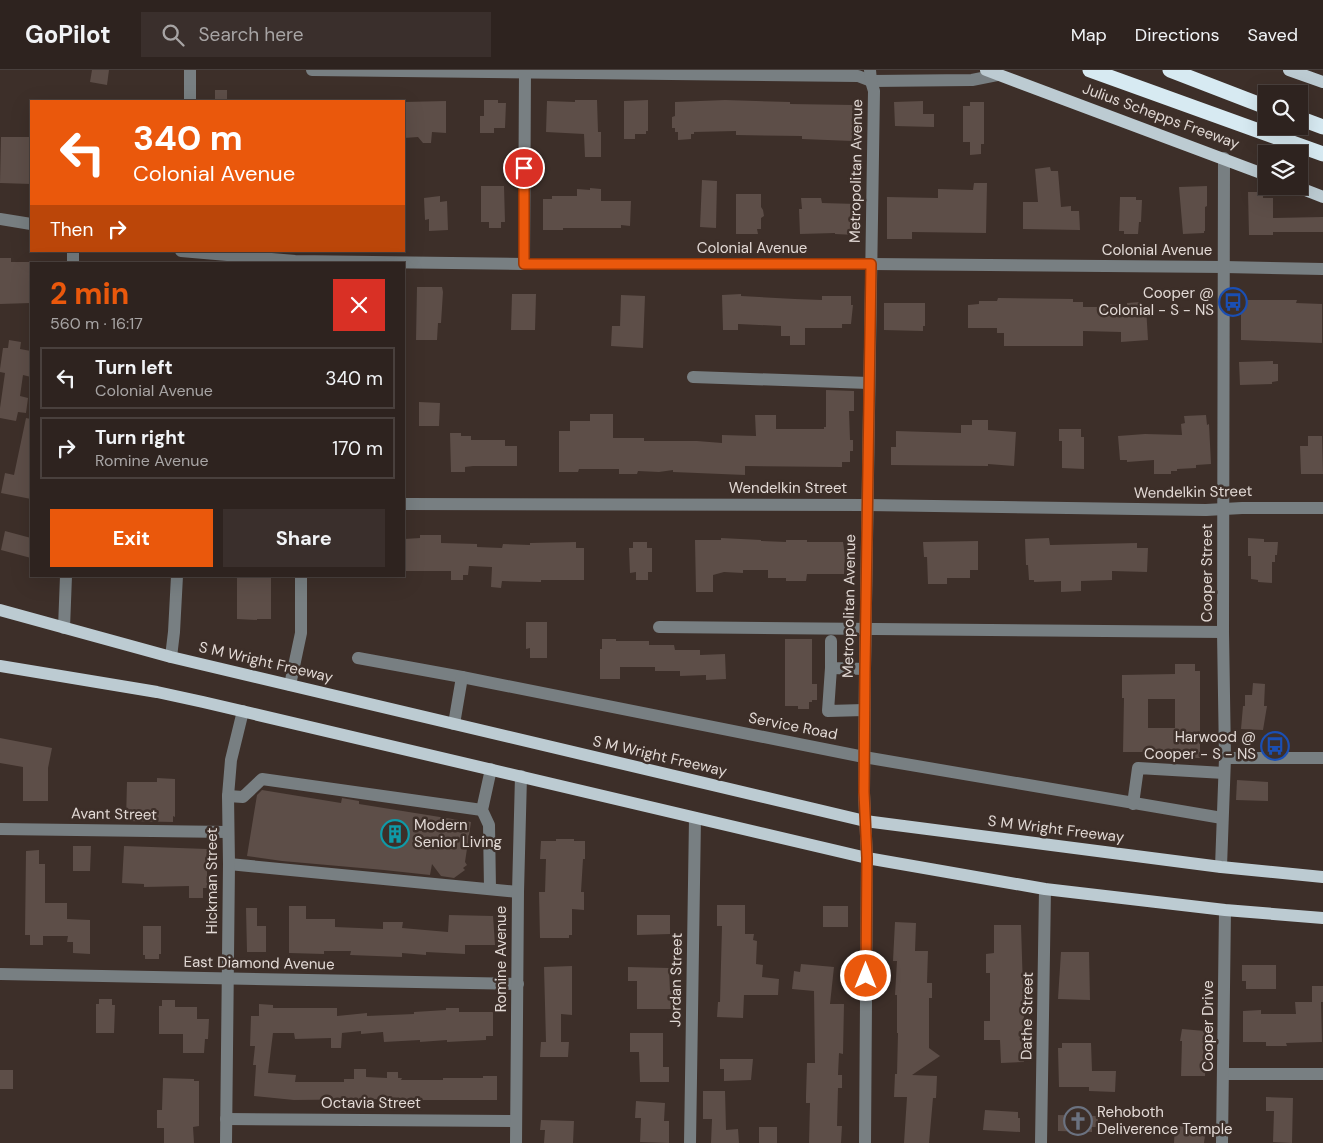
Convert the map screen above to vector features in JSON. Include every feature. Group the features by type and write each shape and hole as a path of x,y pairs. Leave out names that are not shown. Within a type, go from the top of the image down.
{"highway":[{"name":"Julius Schepps Freeway","path":"1090,70 1323,154"},
{"path":"1170,70 1258,104"},
{"path":"1308,121 1323,127"}],"main road":[{"path":"1289,70 1323,82"},
{"name":"Julius Schepps Freeway","path":"992,72 1258,172"},
{"path":"1308,191 1323,197"},
{"name":"S M Wright Freeway","path":"0,610 171,657 865,821 1221,867 1323,877"},
{"path":"0,666 157,692 867,858 1045,889 1225,910 1323,918"}],"street":[{"path":"190,70 190,100"},
{"path":"312,70 871,75 972,80 992,72"},
{"path":"524,264 525,71"},
{"path":"1303,76 1323,74"},
{"name":"Metropolitan Avenue","path":"865,1143 867,858 864,710 874,91 871,75"},
{"name":"Cooper Street","path":"1221,867 1225,758 1223,632 1224,158"},
{"path":"0,219 30,224"},
{"name":"Colonial Avenue","path":"187,255 295,262"},
{"name":"Colonial Avenue","path":"405,263 871,264 1323,269"},
{"path":"693,377 869,383"},
{"name":"Wendelkin Street","path":"405,504 867,505 1206,510 1224,508 1323,508"},
{"path":"64,628 66,577"},
{"path":"171,657 177,577"},
{"path":"290,685 301,633 301,577"},
{"path":"659,627 1223,632"},
{"path":"831,641 828,711 864,710"},
{"name":"Service Road","path":"358,658 864,757 1222,818"},
{"path":"831,668 865,670"},
{"path":"454,724 462,677"},
{"name":"Hickman Street","path":"226,1143 228,796 231,760 242,711"},
{"path":"1225,758 1323,758"},
{"path":"1134,804 1138,768 1224,773"},
{"path":"490,889 489,825 482,810 491,769"},
{"name":"Romine Avenue","path":"516,1143 521,776"},
{"path":"228,796 243,797 262,779 482,810"},
{"name":"Jordan Street","path":"690,1143 695,818"},
{"name":"Avant Street","path":"0,829 228,832"},
{"path":"229,864 518,892"},
{"name":"Dathe Street","path":"1042,1143 1045,889"},
{"name":"Cooper Drive","path":"1222,1143 1225,910"},
{"name":"East Diamond Avenue","path":"0,974 518,984"},
{"path":"1224,1074 1323,1074"},
{"name":"Octavia Street","path":"226,1118 516,1121"}],"building":[{"path":"92,70 109,70 107,85 90,82"},
{"path":"215,90 227,90 227,100 215,100"},
{"path":"484,100 498,100 498,103 506,103 505,128 494,128 494,133 480,133 480,116 484,116"},
{"path":"575,100 597,100 598,132 601,132 601,157 585,157 584,134 546,132 547,101 575,102"},
{"path":"648,100 648,131 646,131 646,134 635,134 635,139 624,139 624,101"},
{"path":"725,100 853,105 852,141 802,139 802,136 736,135 736,131 694,132 694,134 691,134 691,139 678,140 678,132 675,132 675,128 672,128 672,117 675,116 675,102"},
{"path":"446,101 446,133 432,132 431,143 423,143 418,137 405,138 405,102"},
{"path":"923,101 923,114 934,114 934,127 895,126 894,102"},
{"path":"970,102 984,102 984,144 981,144 981,154 970,155 970,142 963,142 963,106 970,106"},
{"path":"1,137 30,137 30,184 0,183"},
{"path":"1050,167 1051,171 1058,171 1061,207 1071,206 1071,211 1079,211 1080,230 1023,229 1023,202 1038,202 1035,169"},
{"path":"702,180 717,181 716,228 700,227"},
{"path":"974,183 987,183 986,233 912,232 912,239 887,239 887,197 938,198 938,189 973,190"},
{"path":"481,186 504,186 505,222 501,222 501,228 489,228 489,222 481,222"},
{"path":"1207,186 1204,233 1183,234 1179,187"},
{"path":"590,188 601,189 601,201 631,201 630,226 621,225 621,228 543,230 543,199 552,199 552,196 577,196 577,189 590,190"},
{"path":"1248,192 1258,192 1258,195 1263,195 1263,198 1273,198 1273,218 1323,217 1323,232 1273,232 1273,235 1249,235"},
{"path":"736,194 761,194 761,207 764,216 761,218 761,229 757,229 758,234 736,234"},
{"path":"440,196 440,202 447,201 448,230 429,231 429,219 425,220 424,198"},
{"path":"1120,197 1136,197 1136,200 1142,200 1141,222 1139,222 1138,234 1124,234 1124,231 1119,231"},
{"path":"801,198 821,198 822,203 857,204 856,235 835,233 800,234 799,209 802,209"},
{"path":"0,258 11,258 11,262 30,262 30,303 0,304"},
{"path":"417,287 442,287 441,323 438,323 437,340 416,340"},
{"path":"512,294 536,294 535,330 511,330"},
{"path":"741,294 741,296 822,300 822,296 851,296 851,305 853,305 851,324 842,324 842,328 805,328 805,345 790,345 790,336 781,336 781,326 738,324 738,330 723,330 722,295"},
{"path":"621,295 645,296 643,348 611,346 612,326 620,326"},
{"path":"998,298 1073,299 1073,302 1083,302 1083,307 1104,307 1104,304 1127,305 1127,303 1141,302 1141,307 1146,307 1148,340 1121,342 1121,332 1083,331 1083,346 1004,346 1004,333 997,333 997,328 968,328 968,305 979,304 979,301 997,301"},
{"path":"1241,300 1297,300 1296,303 1322,304 1322,343 1241,340"},
{"path":"884,303 925,303 925,326 923,326 923,331 884,330"},
{"path":"9,340 21,342 20,349 30,351 30,377 23,375 20,396 28,398 26,413 18,412 16,421 0,418 5,373 0,372 0,369 3,348 8,348"},
{"path":"1273,361 1273,364 1278,364 1278,381 1272,382 1272,384 1240,385 1239,362"},
{"path":"826,390 854,391 854,411 849,411 850,440 853,440 853,451 850,451 850,462 842,462 842,467 745,466 745,475 673,472 673,470 659,472 638,471 637,474 619,474 619,469 579,469 578,472 559,472 559,431 570,431 570,421 590,421 590,414 613,414 613,438 644,438 644,441 722,443 722,435 756,436 755,415 776,415 776,429 824,429 826,427"},
{"path":"419,402 440,403 439,426 419,426"},
{"path":"1206,415 1207,425 1209,424 1211,464 1196,465 1196,468 1177,469 1177,471 1171,471 1171,474 1154,474 1154,460 1127,462 1127,460 1120,460 1118,436 1145,434 1182,435 1181,424 1185,423 1184,416"},
{"path":"26,418 30,419 30,499 1,493 5,473 14,475"},
{"path":"972,420 988,420 988,430 1016,432 1014,466 988,464 988,466 891,465 891,447 896,447 896,431 961,433 961,425 972,425"},
{"path":"1059,429 1081,429 1081,437 1084,437 1084,469 1062,468 1062,441 1059,441"},
{"path":"450,433 461,433 461,436 471,436 471,440 505,440 505,446 517,446 517,466 473,466 465,467 465,472 451,472"},
{"path":"1308,436 1322,436 1323,474 1301,474 1300,446 1308,446"},
{"path":"5,531 30,538 30,558 1,550"},
{"path":"420,535 441,535 441,543 477,544 477,547 502,548 503,544 530,545 530,543 576,542 576,548 584,548 584,580 502,581 501,588 491,587 492,567 469,566 468,575 463,575 463,580 451,580 451,571 405,571 405,539 420,538"},
{"path":"721,538 786,542 786,540 807,540 807,542 843,542 845,556 844,574 807,574 806,581 786,581 786,578 768,578 768,570 743,570 743,573 724,572 713,575 713,592 696,592 695,540 721,540"},
{"path":"1049,538 1050,545 1137,543 1137,548 1148,548 1147,572 1112,571 1112,580 1081,581 1081,591 1061,592 1061,581 1034,582 1034,580 1029,580 1028,565 1026,565 1025,539"},
{"path":"1248,538 1264,539 1264,542 1278,542 1275,562 1272,562 1272,583 1258,582 1258,580 1251,579 1251,556 1248,556"},
{"path":"978,541 978,570 970,570 970,578 947,578 947,584 928,584 927,557 924,557 923,542"},
{"path":"633,542 647,542 647,548 652,548 652,572 648,572 648,580 636,580 636,572 630,573 629,548 633,548"},
{"path":"237,577 271,578 271,619 237,619"},
{"path":"526,622 547,622 547,658 530,658 530,648 526,649"},
{"path":"602,639 649,641 649,645 674,645 675,650 700,650 700,655 725,654 726,679 706,680 706,675 680,676 680,671 655,671 655,667 620,667 620,679 600,679"},
{"path":"785,639 812,639 812,684 817,684 817,700 809,702 809,709 798,709 798,706 785,706"},
{"path":"1175,664 1195,664 1195,671 1200,671 1200,758 1175,758 1175,752 1123,752 1124,698 1122,698 1122,675 1175,674","holes":["1148,699 1175,699 1175,728 1148,728"]},
{"path":"1253,683 1265,684 1264,706 1267,706 1263,730 1241,729 1245,695 1252,695"},
{"path":"0,738 52,748 48,768 48,801 23,801 23,767 0,763"},
{"path":"157,778 175,779 175,817 173,816 173,822 126,821 127,782 157,782"},
{"path":"1237,780 1268,782 1268,801 1236,800"},
{"name":"Modern Senior Living","path":"262,790 341,803 342,798 359,801 359,804 471,822 465,862 467,865 463,868 465,870 454,878 441,876 432,864 430,875 247,856 257,795"},
{"path":"556,839 585,841 581,892 584,892 584,910 572,909 572,935 569,935 569,938 540,938 539,892 545,892 546,859 540,859 541,841 556,841"},
{"path":"73,846 91,846 90,871 73,871"},
{"path":"124,846 207,849 207,888 203,888 203,898 189,898 189,886 144,887 144,884 122,883"},
{"path":"39,850 39,864 45,864 45,903 67,903 67,919 90,920 90,954 73,953 73,942 67,942 68,936 43,936 43,945 30,945 30,935 25,935 26,851"},
{"path":"717,905 745,905 745,934 754,934 753,940 757,941 756,964 763,965 762,977 779,979 778,995 744,995 743,1018 717,1017 718,1002 720,1002 722,926 717,926"},
{"path":"289,906 306,906 306,919 335,919 335,927 383,929 383,922 403,922 402,928 448,932 449,915 493,916 495,945 465,945 465,954 426,952 426,955 402,953 402,957 350,955 351,951 324,951 324,954 289,953"},
{"path":"823,906 848,906 848,927 823,927"},
{"path":"246,908 257,908 257,926 266,926 266,952 247,952"},
{"path":"637,915 670,915 670,934 637,935"},
{"path":"895,922 916,923 915,951 928,951 927,983 932,983 932,998 929,998 929,1048 940,1056 912,1075 937,1076 936,1098 933,1098 929,1143 904,1143 907,1097 894,1097 895,1074 897,1074 898,1033 897,995 895,995 897,961 893,961"},
{"path":"994,925 1021,925 1025,1022 1025,1041 1023,1041 1024,1062 1001,1063 1000,1040 984,1040 984,1021 990,1021 990,973 986,973 986,954 994,953"},
{"path":"143,926 161,926 161,954 159,954 159,959 145,959 145,955 143,955"},
{"path":"1061,952 1089,952 1090,1000 1058,999"},
{"path":"801,964 834,967 830,1004 844,1004 843,1054 839,1053 838,1075 842,1075 842,1088 838,1088 837,1126 842,1126 841,1143 809,1143 810,1103 806,1103 807,1063 815,1063 814,991 792,989 794,971 800,972"},
{"path":"1242,965 1276,965 1276,989 1246,989 1246,981 1242,981"},
{"path":"572,966 572,1015 561,1014 561,1042 569,1042 568,1057 540,1057 541,1042 546,1042 544,967"},
{"path":"628,967 669,968 672,1009 637,1009 637,981 628,981"},
{"path":"1312,986 1323,986 1323,1002 1321,1002 1322,1042 1286,1043 1287,1046 1266,1046 1266,1042 1243,1042 1243,1011 1261,1010 1261,1014 1296,1014 1295,1002 1312,1002"},
{"path":"99,999 112,999 112,1005 115,1005 114,1033 96,1033 96,1004 99,1004"},
{"path":"162,1000 175,1000 175,1007 197,1007 197,1019 209,1019 208,1039 205,1039 204,1053 183,1053 183,1034 159,1034 159,1006 162,1006"},
{"path":"259,1004 273,1005 273,1008 337,1008 337,1016 367,1013 367,1016 414,1014 414,1012 446,1010 446,1008 459,1008 459,1012 493,1012 493,1036 486,1036 486,1040 384,1042 383,1032 361,1034 361,1031 342,1033 341,1048 331,1048 331,1038 295,1039 294,1033 273,1033 268,1073 296,1075 295,1082 344,1082 344,1079 354,1079 354,1069 366,1069 366,1077 387,1078 387,1072 398,1072 398,1078 402,1078 401,1080 443,1080 443,1078 497,1076 497,1100 399,1100 399,1102 385,1102 385,1099 294,1100 254,1096 256,1065 253,1065 255,1046 250,1046 251,1016 259,1016"},
{"path":"1182,1029 1205,1031 1203,1058 1206,1058 1205,1076 1181,1076 1182,1041 1180,1041"},
{"path":"630,1033 663,1033 663,1067 669,1067 669,1082 640,1082 639,1052 630,1052"},
{"path":"1062,1043 1091,1043 1092,1071 1116,1071 1115,1092 1089,1091 1089,1087 1059,1087 1058,1048 1062,1048"},
{"path":"720,1059 753,1059 751,1080 724,1081 724,1069 720,1069"},
{"path":"0,1070 13,1070 13,1089 0,1089"},
{"path":"163,1078 194,1079 194,1081 199,1081 199,1126 193,1127 194,1143 164,1143 164,1128 157,1128 157,1110 162,1110"},
{"path":"703,1091 725,1091 726,1130 738,1129 739,1143 711,1143 712,1119 703,1119"},
{"path":"1266,1097 1293,1098 1292,1143 1273,1142 1274,1111 1266,1111"},
{"path":"636,1101 665,1103 664,1121 669,1121 669,1143 640,1142 641,1118 635,1118"},
{"path":"985,1110 1018,1112 1020,1132 983,1130"},
{"name":"Rehoboth Deliverence Temple","path":"1058,1115 1098,1116 1098,1127 1092,1127 1092,1132 1058,1131"},
{"path":"541,1120 574,1121 573,1143 544,1143 545,1130 540,1130"},
{"path":"1175,1126 1206,1128 1204,1143 1174,1143"},
{"path":"759,1127 777,1127 777,1143 759,1143"}],"place":[{"name":"Cooper @ Colonial - S - NS","path":"1233,302"},
{"name":"Harwood @ Cooper - S - NS","path":"1275,746"},
{"name":"Modern Senior Living","path":"395,834"},
{"name":"Rehoboth Deliverence Temple","path":"1078,1121"}],"route":[{"path":"524,168 524,264 871,264 864,792 867,858 866,976"}]}
